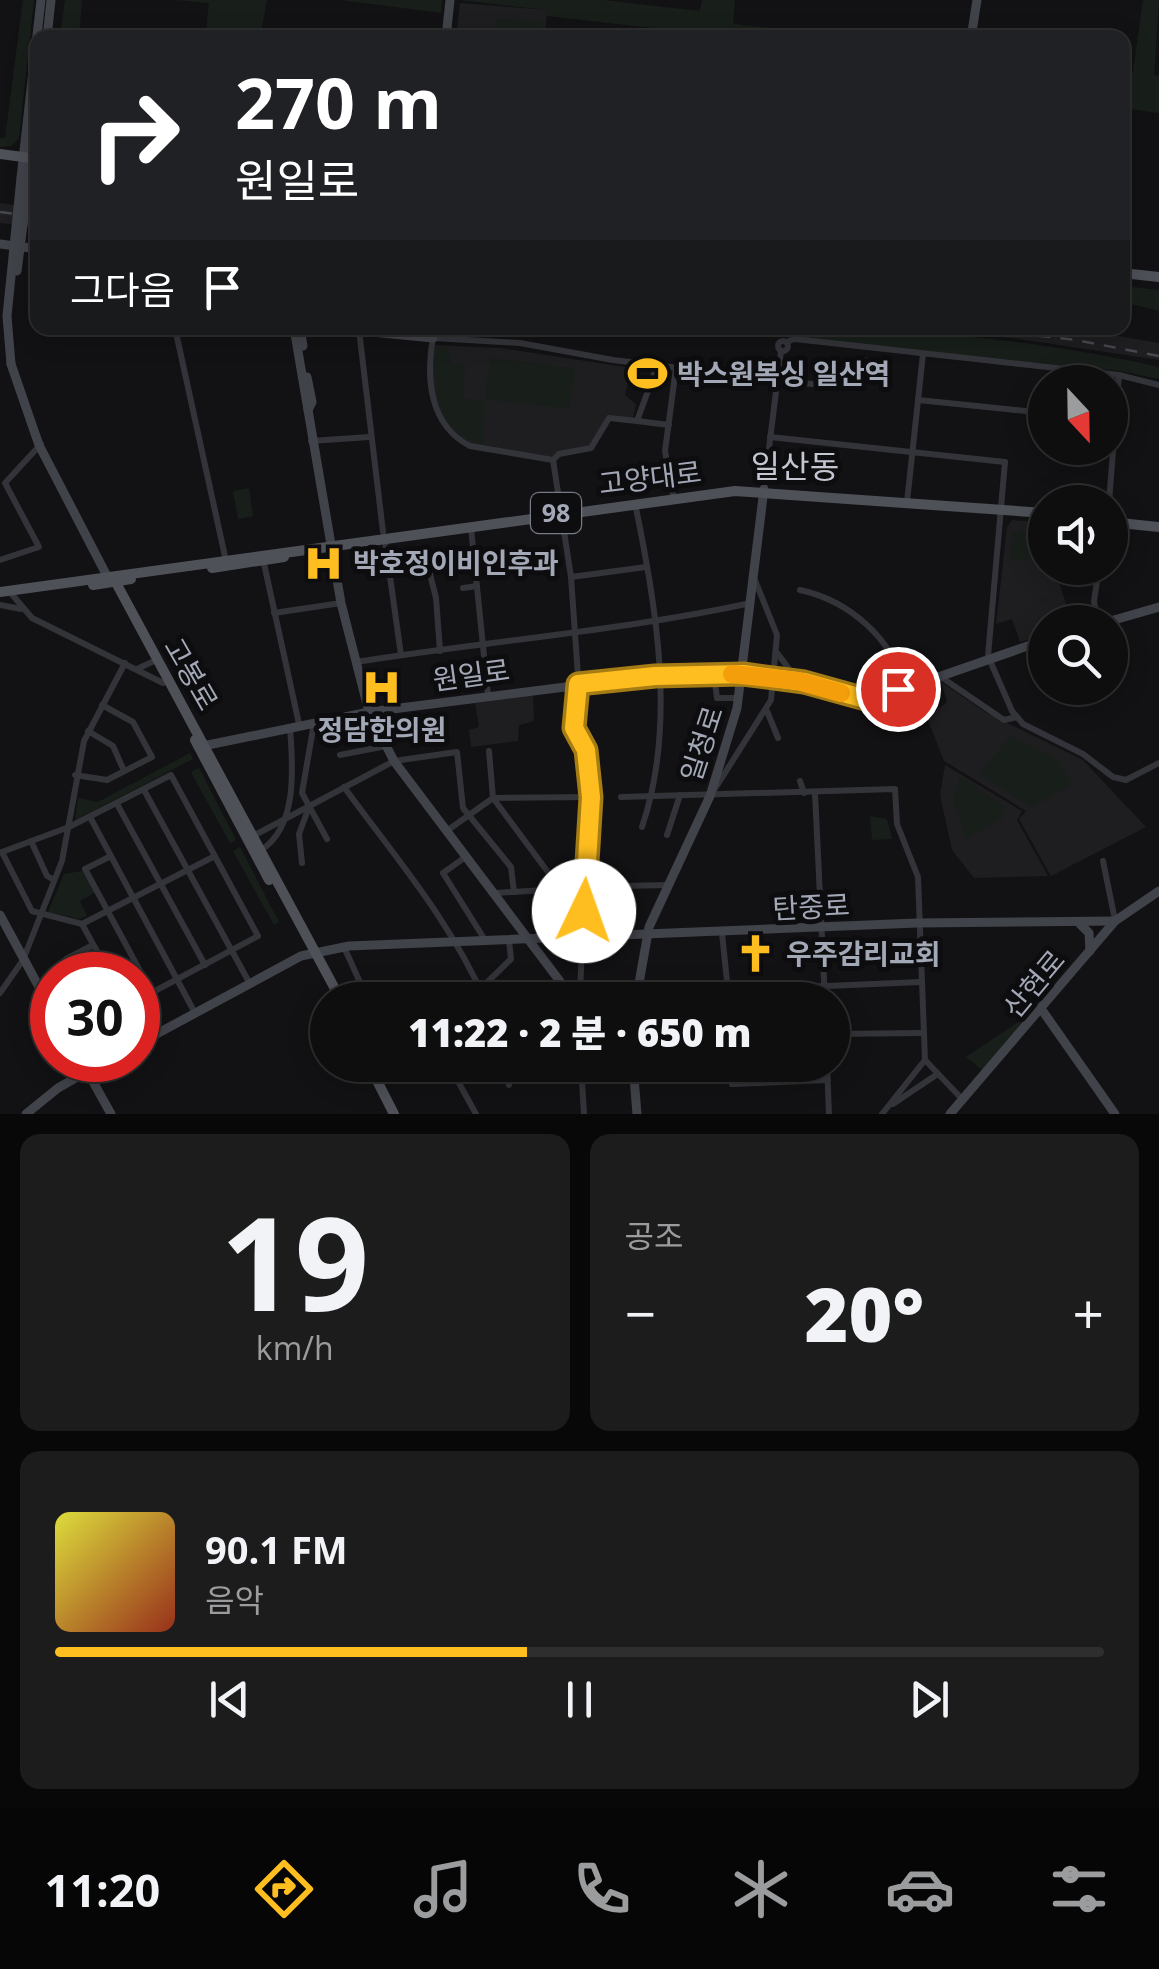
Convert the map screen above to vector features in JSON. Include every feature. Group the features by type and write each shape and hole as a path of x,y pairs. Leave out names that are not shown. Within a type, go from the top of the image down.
{"main road":[{"path":"0,157 30,161"},
{"path":"1130,277 1159,280"},
{"name":"고양대로","path":"763,493 1028,514"},
{"name":"고양대로","path":"5,594 563,512 674,500 763,493 1003,512"},
{"path":"1128,522 1159,525"},
{"name":"고양대로","path":"330,547 471,527"},
{"name":"고봉로","path":"111,579 163,682 261,850 312,952"},
{"name":"고봉로","path":"111,579 328,982"},
{"path":"382,1082 397,1114"}],"street":[{"path":"39,30 41,0"},
{"path":"48,30 52,0"},
{"path":"447,30 450,0"},
{"path":"972,30 976,0"},
{"name":"고봉로","path":"30,164 25,178 14,296 14,364 40,444 111,579"},
{"path":"0,244 30,248"},
{"path":"178,335 227,563"},
{"path":"295,335 341,604 369,712 394,761 559,982"},
{"path":"359,335 369,437 401,655"},
{"path":"405,335 520,343 657,366 837,387"},
{"path":"426,335 433,338"},
{"path":"433,338 428,387 444,424 458,440 470,446 553,460 559,454 591,448 610,418 669,425"},
{"path":"763,493 776,380 786,342 796,339 1028,365"},
{"path":"907,502 923,354"},
{"path":"637,421 657,366"},
{"path":"674,500 666,454 676,368"},
{"path":"1128,377 1159,385"},
{"path":"918,400 1028,411"},
{"path":"770,436 1005,462 988,656 1017,717 1083,754 1113,777 1126,780 1159,764"},
{"path":"312,441 369,437"},
{"path":"0,560 39,547 6,483 40,444"},
{"name":"고양대로","path":"553,460 563,512"},
{"name":"일청로","path":"639,982 647,937 710,796 740,698 763,493"},
{"path":"635,505 657,622 660,675 653,795 642,827"},
{"path":"563,512 578,684 574,728 586,750 591,797 581,982"},
{"path":"471,527 488,695"},
{"path":"261,850 281,833 290,787 294,725 263,557"},
{"path":"571,577 646,567"},
{"path":"428,570 436,598 435,636 440,652"},
{"path":"710,796 767,710 774,678 777,634 754,579"},
{"path":"463,588 478,586"},
{"path":"800,590 831,597 892,650 903,687"},
{"path":"5,594 21,609 163,682"},
{"path":"354,662 657,622 751,603"},
{"path":"274,613 341,604"},
{"path":"0,606 21,609"},
{"path":"1128,616 1159,607"},
{"name":"원일로","path":"202,746 369,712 660,675 743,674 798,681 869,700 1028,645"},
{"path":"776,653 798,681"},
{"path":"136,669 152,662"},
{"path":"0,993 23,960 41,915 69,828 75,775 88,731 125,663"},
{"path":"714,675 717,698 740,698"},
{"path":"938,675 1004,720 1017,717"},
{"path":"75,775 107,780 152,757 133,722 102,705"},
{"path":"767,710 778,738"},
{"path":"302,793 314,722"},
{"path":"88,731 112,746 124,771"},
{"path":"340,755 386,746"},
{"path":"489,751 493,798 559,887"},
{"path":"253,836 394,761 457,752 463,808 510,867 514,892"},
{"path":"160,989 258,936 215,856 171,776 69,828 2,852 32,912 82,924 215,856"},
{"path":"800,781 804,794"},
{"path":"290,787 302,793 327,839"},
{"path":"344,787 457,941 477,982"},
{"path":"144,790 250,984"},
{"path":"622,797 895,790 897,824 918,878 921,1033 926,1060 936,1076 963,1099"},
{"path":"815,794 824,982"},
{"path":"667,835 680,795"},
{"path":"448,830 493,798 591,797"},
{"path":"117,804 205,964"},
{"path":"302,862 299,834 310,806"},
{"path":"90,817 196,1013"},
{"path":"31,841 47,876 54,880"},
{"path":"112,856 85,868 130,952"},
{"path":"467,856 444,873 486,941"},
{"path":"1104,861 1115,921"},
{"path":"625,886 667,885"},
{"path":"495,893 597,887"},
{"name":"산현로","path":"950,1114 1115,921 1159,891"},
{"path":"0,915 30,972"},
{"name":"탄중로","path":"160,1032 312,952 344,947 917,923 1115,921"},
{"path":"1076,922 1089,933 1090,951"},
{"path":"82,924 97,952"},
{"path":"722,933 727,982"},
{"path":"489,982 511,959 509,940"},
{"path":"80,952 93,945"},
{"path":"344,947 360,982"},
{"path":"850,986 921,982"},
{"path":"1042,1010 1115,1114"},
{"path":"850,1034 921,1033"},
{"path":"885,1111 926,1060"},
{"path":"885,1111 936,1076"},
{"path":"26,1114 71,1082"},
{"path":"94,1082 111,1114"},
{"path":"458,1082 476,1114"},
{"path":"508,1082 509,1086"},
{"path":"582,1082 584,1114"},
{"path":"634,1082 636,1114"},
{"path":"732,1082 780,1082"},
{"path":"828,1082 829,1114"}],"shaded area":[{"path":"23,0 34,0 19,138 11,146 0,147 0,138 5,138"},
{"path":"65,0 82,0 80,30 61,30"},
{"path":"177,0 267,0 261,30 206,30 209,3"},
{"path":"341,0 442,0 441,13"},
{"path":"460,0 603,0 700,11 702,0 735,0 733,24 792,30 671,30 547,16 547,10"},
{"path":"1143,0 1159,0 1154,75 1159,76 1159,113 1130,109 1130,72 1133,72"},
{"path":"460,3 547,10 546,30 457,30"},
{"path":"497,18 542,21 541,30 496,30"},
{"path":"0,203 30,207 30,226 0,223"},
{"path":"1130,287 1159,290 1159,311 1130,304"},
{"path":"788,335 947,335 1022,343 1159,367 1159,379 1128,373 1128,365 1060,365 788,338"},
{"path":"972,335 1113,335 1159,343 1159,360"},
{"path":"434,345 501,348 631,368 625,395 636,404 633,418 607,416 590,445 553,457 470,445 446,423 430,387"},
{"path":"435,347 448,348 452,363 465,364 463,398 485,401 483,444 456,432 447,420 437,392"},
{"path":"867,357 876,360 876,378 867,381 858,378 855,369 858,360"},
{"path":"490,358 575,368 570,409 485,399"},
{"path":"249,488 253,516 238,519 233,491"},
{"path":"1012,520 1028,521 1028,585 1060,585 1066,605 1028,605 1028,640 1020,642 1012,619 996,624 1007,527"},
{"path":"1013,532 1028,532 1028,560 1010,560"},
{"path":"941,682 987,713 1083,760 1146,827 1051,876 1019,819 1026,811 944,761 927,718 947,702"},
{"path":"533,695 534,721 519,725 518,741 471,747 469,730 479,727 475,703"},
{"path":"1011,735 1058,759 1072,785 1031,808 979,774"},
{"path":"190,753 193,759 75,820 78,798 98,802"},
{"path":"945,765 1022,811 1017,820 1048,876 974,878 952,850 940,795"},
{"path":"199,768 236,840 230,843 191,772"},
{"path":"960,777 1006,807 1003,818 966,839 953,799"},
{"path":"870,816 887,819 892,839 872,840"},
{"path":"240,847 279,922 274,925 233,851"},
{"path":"82,871 96,892 80,901 87,916 80,919 48,912 64,874"},
{"path":"1035,1011 982,1070 966,1057"}],"railway":[{"path":"0,212 30,216"},
{"path":"1033,335 1159,356"}],"slow traffic":[{"path":"732,674 798,681 841,693"}],"place":[{"name":"박스원복싱 일산역","path":"647,374"},
{"name":"박호정이비인후과","path":"323,563"},
{"name":"정담한의원","path":"382,688"},
{"name":"우주감리교회","path":"756,954"}],"district":[{"name":"일산동","path":"795,467"}],"route":[{"path":"584,911 591,797 586,750 574,728 578,684 655,676 743,674 804,682 869,700 898,689"}]}
